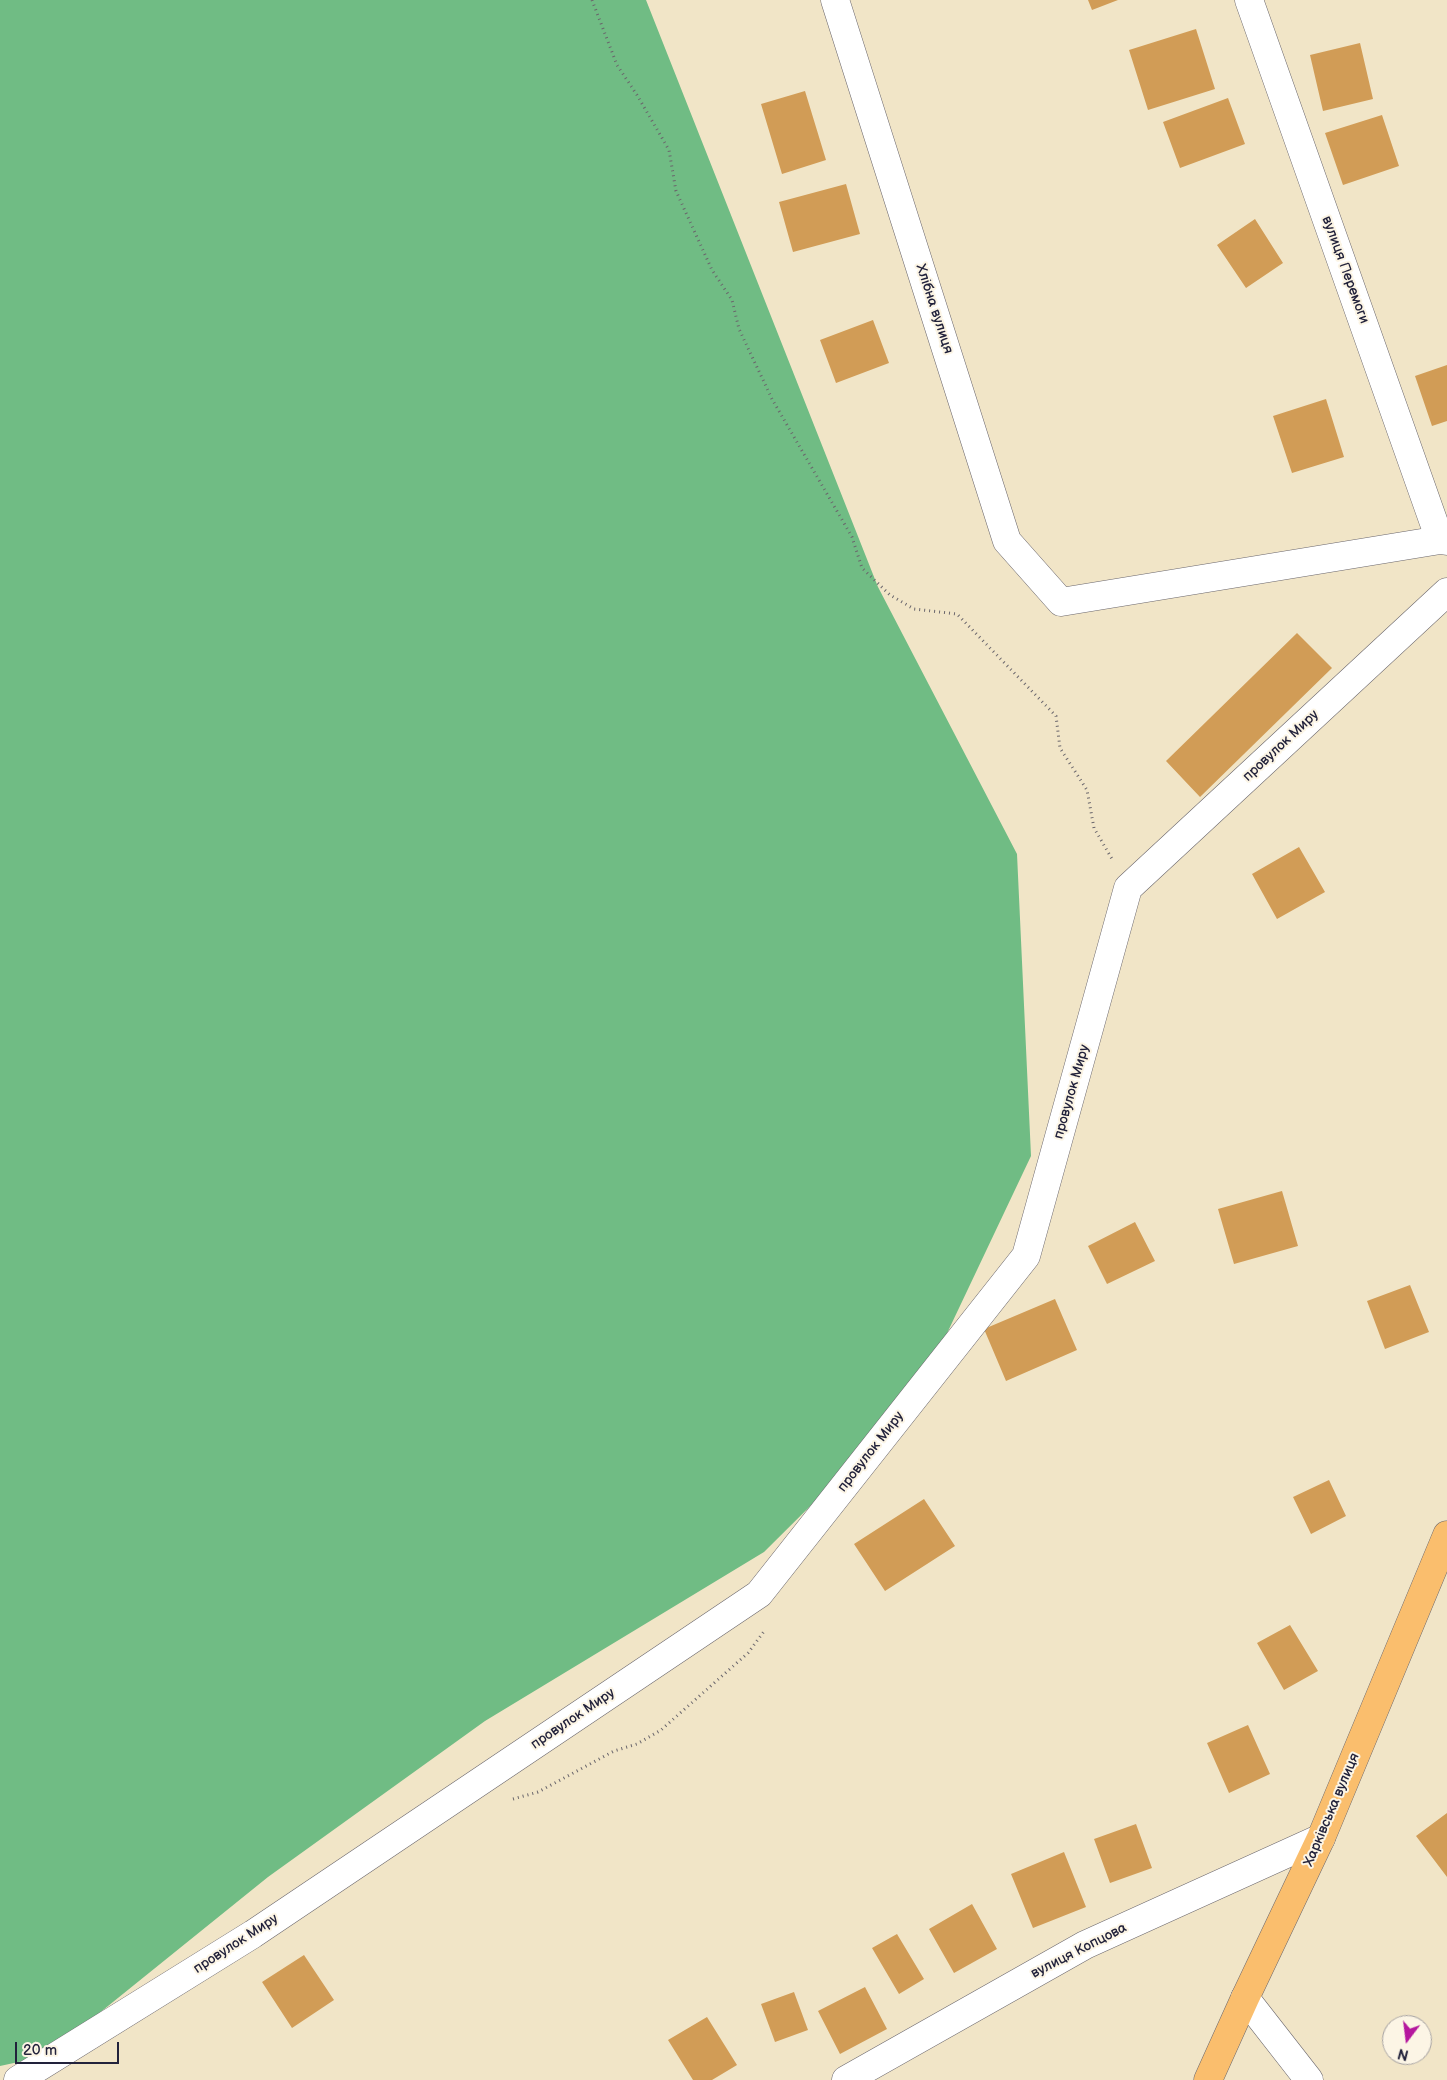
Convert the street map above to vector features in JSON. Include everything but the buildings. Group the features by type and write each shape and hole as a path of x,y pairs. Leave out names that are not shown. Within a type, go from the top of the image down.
{"main road":[{"name":"Харківська вулиця","path":"1208,2080 1244,1998 1321,1838 1447,1535"}],"street":[{"name":"Хлібна вулиця","path":"835,0 1008,541 1061,602 1444,540"},
{"name":"вулиця Перемоги","path":"1249,0 1444,540"},
{"name":"провулок Миру","path":"18,2080 253,1934 759,1594 1026,1256 1128,888 1447,592"},
{"name":"вулиця Копцова","path":"846,2080 1085,1945 1321,1838"},
{"path":"1244,1998 1309,2080"}],"path":[{"path":"592,0 617,65 669,150 676,191 712,270 732,300 739,328 772,399 852,537 862,568 890,595 914,609 958,614 1056,716 1060,748 1087,790 1094,828 1128,888"},
{"path":"506,1801 538,1792 614,1751 637,1744 661,1730 748,1653 768,1626"}],"green space":[{"path":"0,0 646,0 878,587 1017,854 1031,1156 914,1403 764,1552 485,1721 268,1877 46,2056 0,2066"}]}
